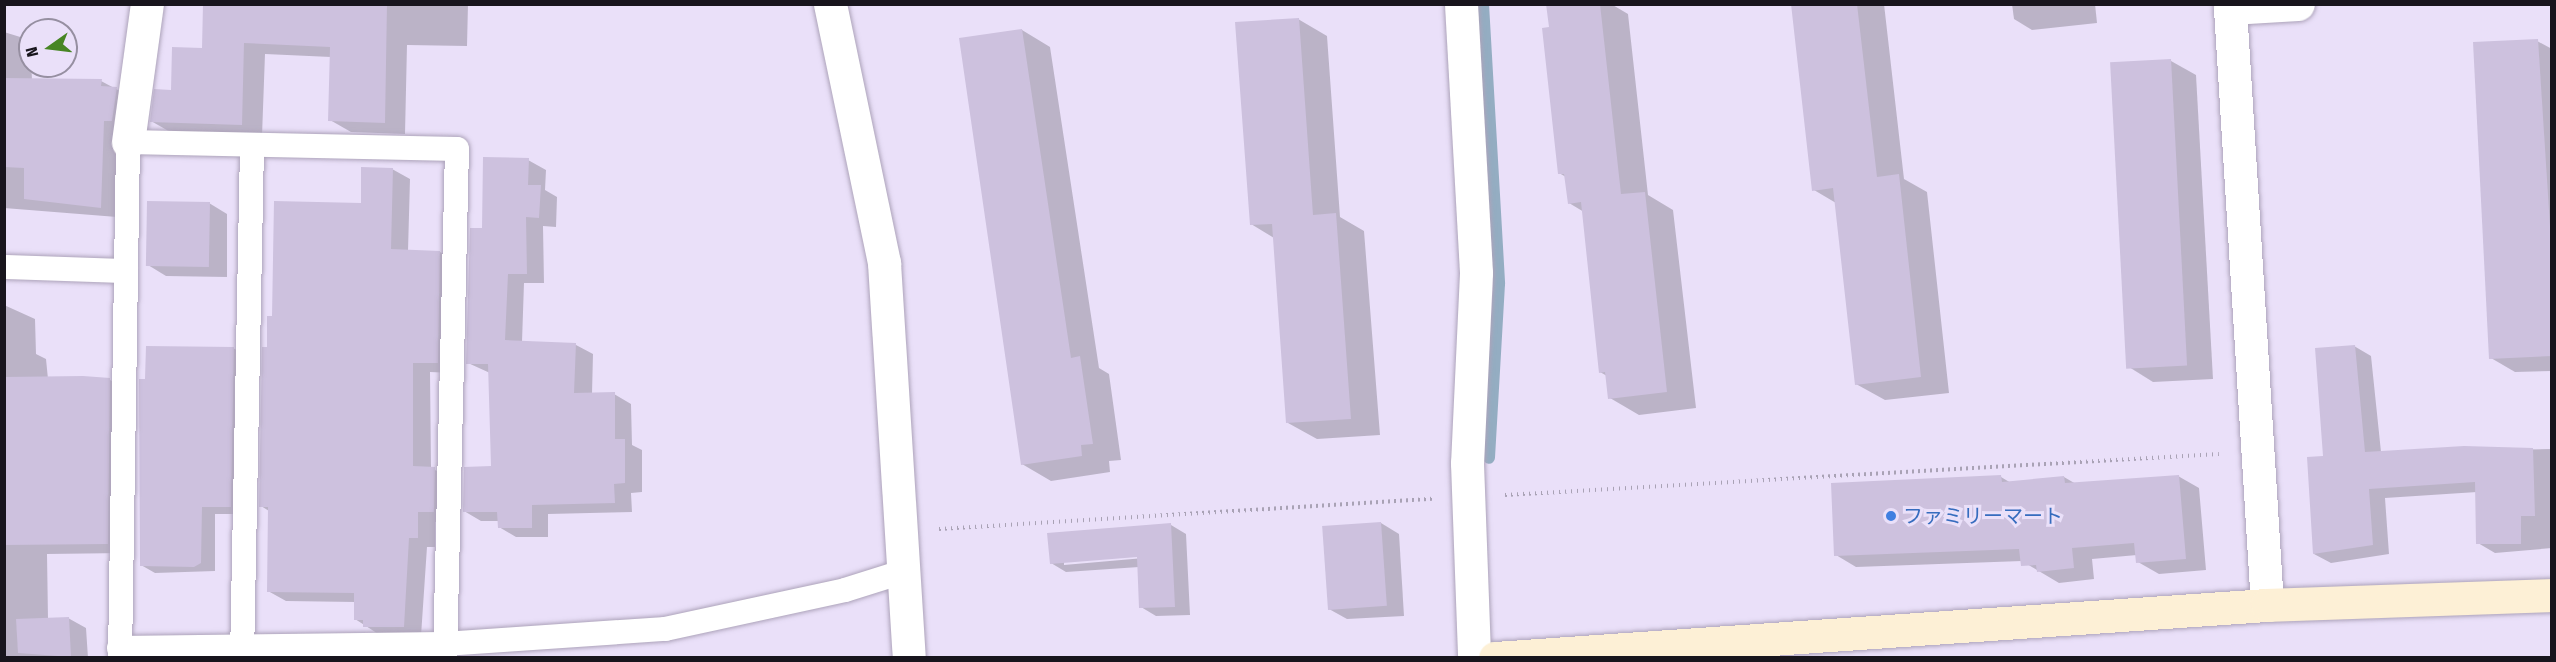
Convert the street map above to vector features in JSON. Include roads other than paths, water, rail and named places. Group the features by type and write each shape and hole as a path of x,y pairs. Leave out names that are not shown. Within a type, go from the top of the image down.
{"street":[{"path":"128,142 147,4"},
{"path":"830,4 884,263 899,531 909,657"},
{"path":"1461,4 1476,273 1468,497 1474,657"},
{"path":"2267,605 2228,6 2298,4"},
{"path":"1495,657 2267,605 2552,595"}],"lane":[{"path":"444,651 458,149 128,142 120,653 444,651 664,629 834,593 902,572"},
{"path":"242,652 252,146"},
{"path":"4,267 126,271"}],"waterway":[{"path":"1483,4 1499,284 1489,458"}],"place":[{"name":"ファミリーマート","path":"1891,516"}]}
